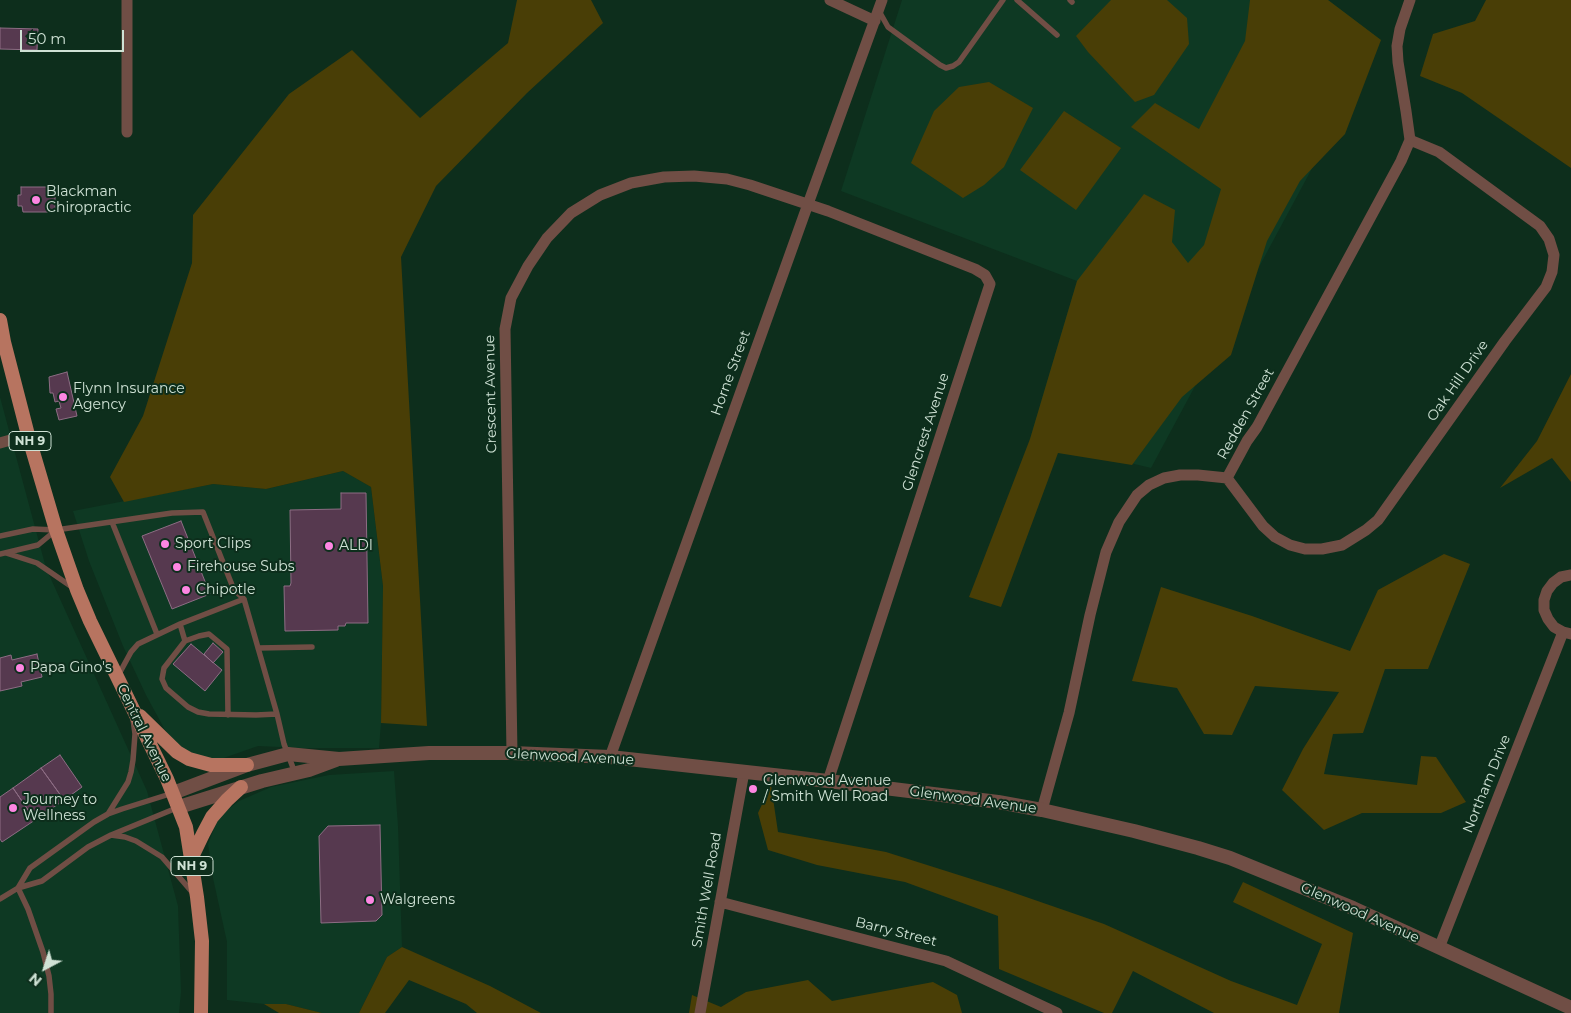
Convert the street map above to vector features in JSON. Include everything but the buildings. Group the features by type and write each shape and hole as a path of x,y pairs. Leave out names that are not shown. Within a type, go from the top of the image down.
{"main road":[{"name":"Central Avenue","path":"0,320 28,434 56,530 77,590 117,678 167,779 186,827 202,941 201,1013"},
{"path":"131,707 176,752 189,759 211,765 247,765"},
{"path":"191,859 212,817 241,788"}],"street":[{"path":"127,0 127,132"},
{"path":"830,0 879,10"},
{"path":"1410,0 1400,29 1397,46 1410,140"},
{"name":"Horne Street","path":"610,757 879,10"},
{"name":"Redden Street","path":"1042,810 1069,712 1106,552 1119,522 1137,495 1149,485 1164,478 1180,475 1198,475 1227,478 1247,441 1257,427 1401,161 1410,140"},
{"name":"Oak Hill Drive","path":"1227,478 1263,526 1275,537 1290,545 1306,549 1322,549 1342,545 1378,520 1505,341 1546,287 1552,272 1554,255 1549,239 1540,226 1439,152 1410,140"},
{"name":"Crescent Avenue","path":"512,753 505,329 512,298 528,266 547,238 571,213 600,195 631,183 664,177 694,176 726,179 808,204"},
{"name":"Glencrest Avenue","path":"808,204 975,269 986,276 990,284 828,781"},
{"path":"0,443 28,434"},
{"name":"Northam Drive","path":"1439,948 1567,633 1554,627 1548,619 1544,610 1544,600 1547,591 1561,577 1571,575"},
{"name":"Glenwood Avenue","path":"173,793 247,765 288,754 339,759 428,753 512,753 610,757 971,798 1042,810 1134,830 1230,858 1353,908 1571,1008"},
{"name":"Glenwood Avenue","path":"179,807 309,770 339,759"},
{"name":"Smith Well Road","path":"700,1013 744,772"},
{"name":"Barry Street","path":"720,902 946,961 1057,1013"}],"lane":[{"path":"879,10 888,27 946,68 959,62 1003,0"},
{"path":"1017,0 1057,35"},
{"path":"0,536 33,529 56,530 172,513 203,512 234,590 244,599 295,773"},
{"path":"112,522 157,634"},
{"path":"3,553 38,545 56,530"},
{"path":"3,553 37,563 77,590"},
{"path":"117,678 131,652 138,644 180,624 244,599"},
{"path":"180,624 185,641"},
{"path":"228,715 227,649 209,634 185,641 162,673 163,684 188,707 209,714 228,715 277,714"},
{"path":"258,648 312,647"},
{"path":"108,814 124,789 134,760 135,734 131,707"},
{"path":"18,888 30,868 94,822 108,814 173,793"},
{"path":"0,899 18,888 42,881 88,848 111,835 179,807"},
{"path":"111,835 125,837 162,857 197,897"},
{"path":"18,888 28,909 43,952 49,976 51,1013"}],"shaded area":[{"path":"517,0 591,0 603,23 527,93 436,186 401,257 427,726 381,723 383,586 371,487 343,471 266,489 213,484 124,502 110,477 143,416 192,263 193,215 289,94 352,50 420,118 508,43"},
{"path":"902,0 1328,0 1381,40 1151,468 1030,439 1077,281 841,191"},
{"path":"1111,0 1167,0 1187,18 1189,44 1154,95 1135,102 1088,52 1076,36"},
{"path":"1250,0 1328,0 1381,40 1345,134 1300,181 1267,241 1231,355 1182,397 1132,465 1058,453 1001,607 969,597 1030,439 1077,281 1144,194 1175,210 1172,242 1188,263 1204,245 1221,189 1131,127 1155,103 1199,129 1245,41"},
{"path":"1486,0 1571,0 1571,168 1462,93 1420,76 1433,34 1475,21"},
{"path":"989,82 1033,108 1004,167 984,185 963,198 911,163 934,111 959,87"},
{"path":"1064,111 1121,148 1076,210 1020,170"},
{"path":"1571,374 1571,482 1552,458 1500,488 1537,441"},
{"path":"0,397 46,568 147,791 178,906 181,992 179,1013 0,1013"},
{"path":"343,471 371,487 383,586 379,748 258,746 215,761 181,756 146,695 123,646 89,561 73,511 213,484 266,489"},
{"path":"1444,554 1470,564 1428,669 1385,669 1363,733 1333,734 1324,774 1417,785 1421,756 1436,757 1466,802 1441,813 1362,813 1324,830 1282,790 1303,749 1339,692 1255,686 1232,735 1204,734 1177,688 1132,681 1161,587 1252,616 1350,651 1378,590"},
{"path":"394,771 402,947 387,957 359,1013 322,1013 286,1004 227,1000 227,942 213,878 208,844 219,816 239,801 271,787 329,775"},
{"path":"771,785 778,832 886,852 1003,889 1104,924 1231,981 1297,1005 1322,944 1233,902 1243,882 1353,933 1339,1013 1214,1013 1133,971 1112,1013 1104,1013 999,969 998,916 905,882 817,865 768,850 758,813"},
{"path":"402,947 490,986 541,1013 477,1013 466,1004 409,980 385,1013 359,1013 387,957"},
{"path":"808,980 832,1001 933,982 957,995 962,1013 689,1013 692,995 721,1007 746,992"},
{"path":"264,1004 286,1004 322,1013 279,1013"}],"place":[{"name":"Blackman Chiropractic","path":"36,200"},
{"name":"Flynn Insurance Agency","path":"63,397"},
{"name":"Sport Clips","path":"165,544"},
{"name":"ALDI","path":"329,546"},
{"name":"Firehouse Subs","path":"177,567"},
{"name":"Chipotle","path":"186,590"},
{"name":"Papa Gino's","path":"20,668"},
{"name":"Glenwood Avenue / Smith Well Road","path":"753,789"},
{"name":"Journey to Wellness","path":"13,808"},
{"name":"Walgreens","path":"370,900"}]}
